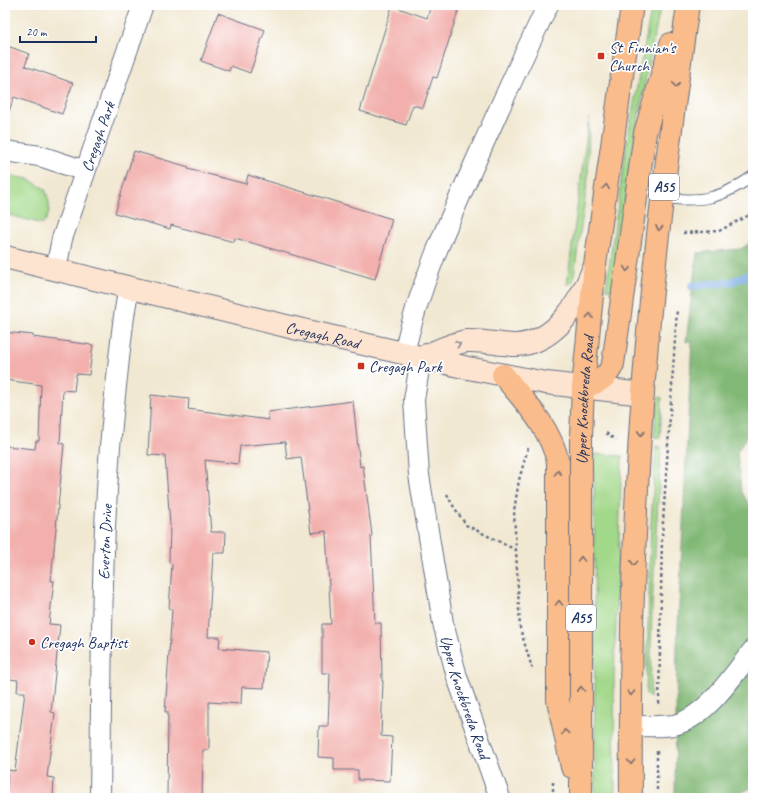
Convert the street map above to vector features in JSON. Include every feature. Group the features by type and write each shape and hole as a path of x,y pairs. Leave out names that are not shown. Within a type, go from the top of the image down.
{"highway":[{"name":"Upper Knockbreda Road","path":"581,798 583,387 595,265 632,5"},
{"path":"583,387 597,383 609,374 614,364 645,133 683,5"},
{"name":"A55","path":"631,798 630,726 633,584 643,394 662,198 688,5"},
{"path":"503,375 532,410 547,432 555,449 558,462 558,700 578,798"}],"street":[{"name":"Cregagh Park","path":"56,269 62,239 143,5"},
{"name":"Upper Knockbreda Road","path":"500,798 457,677 443,623 419,475 410,325 423,284 448,223 548,5"},
{"path":"5,151 40,156 85,171"},
{"name":"Cregagh Road","path":"5,257 413,355 503,375 643,394"},
{"path":"413,355 467,341 504,345 526,343 536,340 565,319 576,305 586,288 595,265"},
{"name":"Everton Drive","path":"100,798 105,499 113,411 129,287"},
{"path":"630,726 674,725 691,719 711,702 753,650"}],"lane":[{"path":"662,198 702,200 716,197 753,176"}],"path":[{"path":"683,233 719,231 753,213"},
{"path":"659,711 662,537 676,314"},
{"path":"582,427 598,427 618,441 640,443"},
{"path":"530,442 519,480 514,511 520,628 535,675"},
{"path":"419,475 446,490 452,504 466,525 516,550"},
{"path":"657,755 657,791"}],"green space":[{"path":"652,5 661,5 633,147 614,290 606,289 626,147"},
{"path":"589,117 588,177 573,282 567,285"},
{"path":"5,175 28,179 45,189 49,211 43,224 5,214"},
{"path":"753,241 753,428 737,452 741,491 753,511 753,787 740,793 737,798 675,798 677,648 692,340 686,342 697,253 741,249"},
{"path":"661,397 660,438 654,437 657,398"},
{"path":"656,446 661,447 652,605 650,698 646,694 651,525"},
{"path":"594,454 622,456 614,678 615,798 595,798"}],"building":[{"path":"431,5 460,5 437,78 433,77 423,108 413,105 406,125 360,111 392,6 427,18"},
{"path":"218,13 265,30 250,73 231,66 229,71 201,61"},
{"path":"5,45 29,54 25,66 73,83 62,114 14,97 8,114 5,114"},
{"path":"134,151 189,167 188,169 246,184 248,175 392,219 375,279 235,238 234,242 171,225 170,229 115,213"},
{"path":"5,332 93,345 89,375 76,374 74,391 63,390 60,443 64,444 51,581 54,581 49,624 60,625 51,712 55,713 47,777 54,778 53,798 6,798 8,770 15,771 25,692 17,692 18,680 9,679 10,660 5,659 5,446 35,449 36,441 39,441 41,385 5,380"},
{"path":"151,395 189,399 188,409 269,420 268,412 353,401 360,467 363,466 372,535 375,623 381,623 383,681 381,736 392,737 390,781 358,780 358,770 334,770 334,758 318,757 319,726 328,726 330,673 322,673 322,624 331,624 326,531 311,533 301,457 287,459 285,442 240,446 238,464 205,460 211,532 226,532 225,553 213,553 208,637 220,637 219,648 267,652 264,688 242,687 241,704 209,702 209,750 203,750 202,798 167,798 168,712 165,712 172,609 169,609 172,564 169,563 170,525 165,456 148,455"}],"waterway":[{"path":"692,286 731,282 753,273"}],"place":[{"name":"St Finnian's Church","path":"601,56"},
{"name":"Cregagh Park","path":"361,366"},
{"name":"Cregagh Baptist","path":"32,642"}]}
